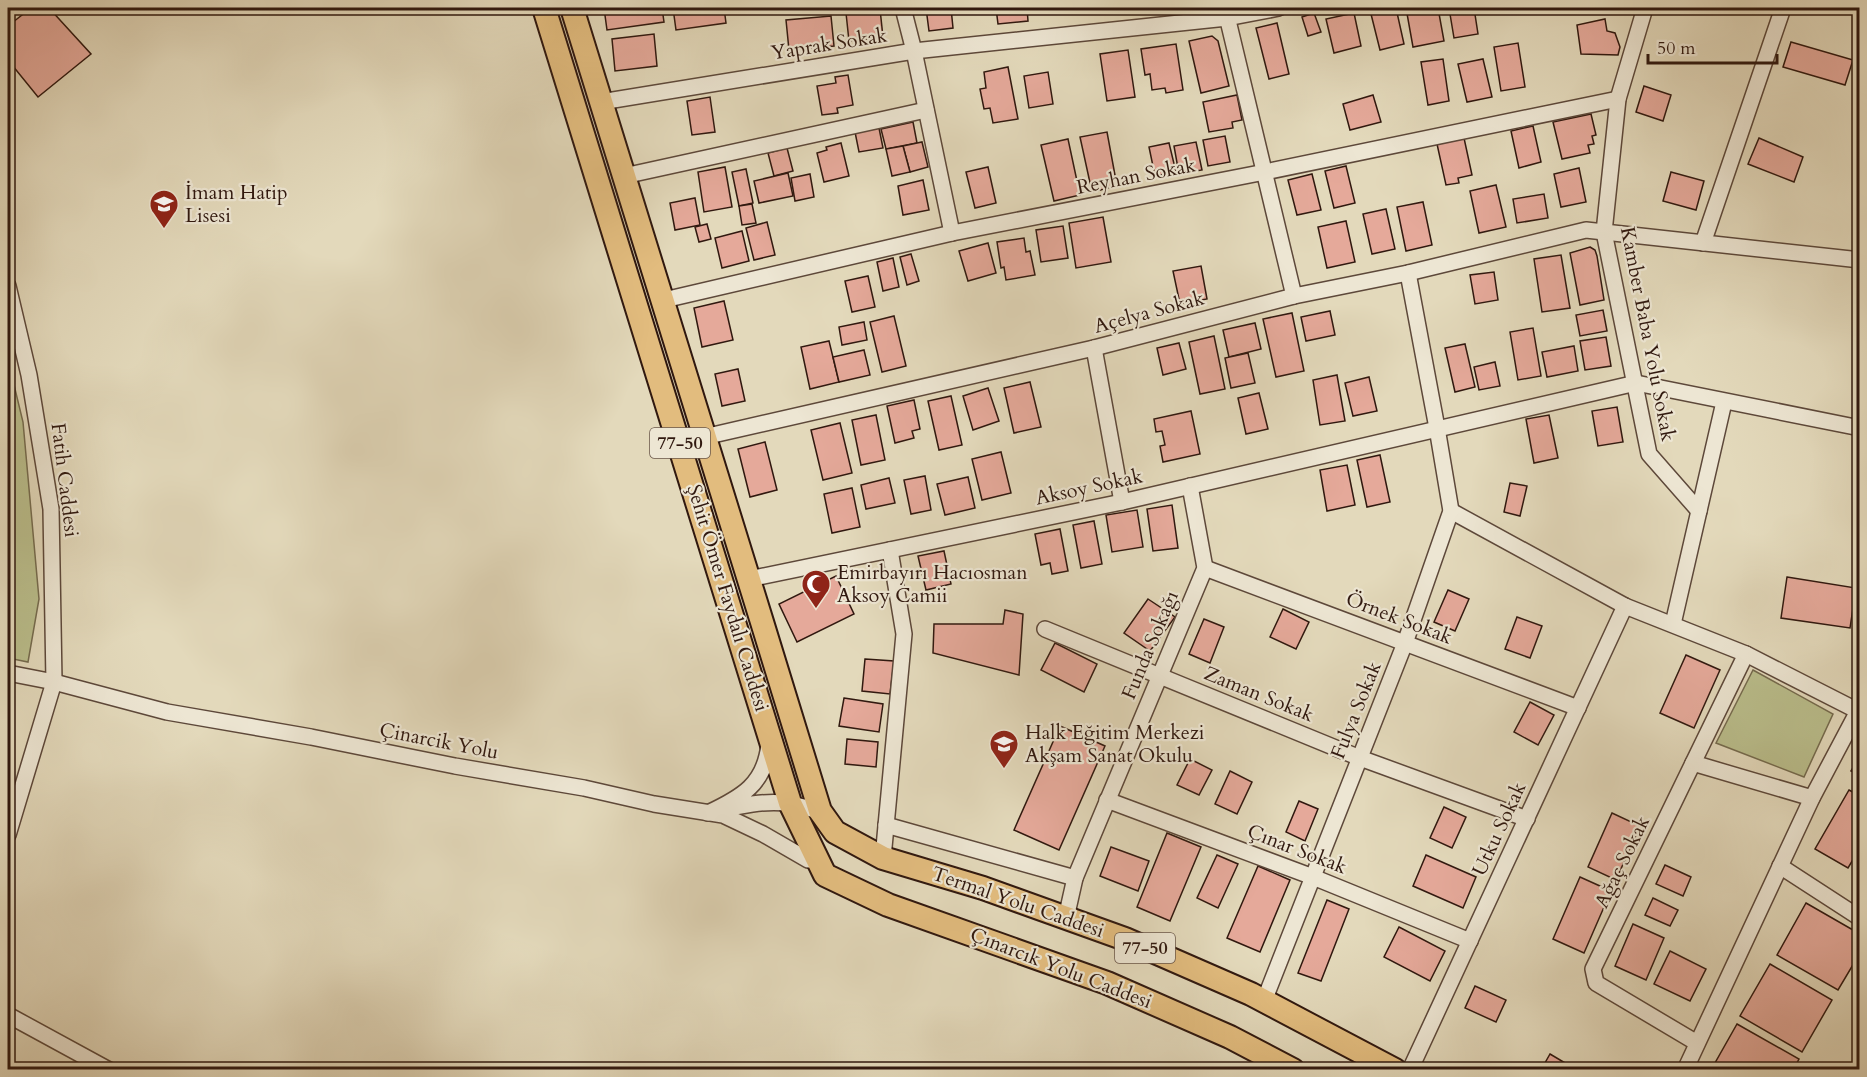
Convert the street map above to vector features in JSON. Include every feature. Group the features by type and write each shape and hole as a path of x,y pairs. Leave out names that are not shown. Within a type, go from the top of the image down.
{"main road":[{"name":"Şehit Ömer Faydalı Caddesi","path":"544,8 790,803 825,875"},
{"name":"Şehit Ömer Faydalı Caddesi","path":"572,8 664,300 820,812 835,832"},
{"name":"Termal Yolu Caddesi","path":"835,832 883,858 983,888 1125,939 1264,1002 1395,1070"},
{"name":"Çınarcık Yolu Caddesi","path":"825,875 888,905 1107,983 1230,1037 1293,1070"}],"street":[{"path":"903,8 915,51 952,233"},
{"name":"Yaprak Sokak","path":"601,102 915,51 1279,8"},
{"name":"Kamber Baba Yolu Sokak","path":"1645,8 1618,99 1604,232 1649,454 1699,511"},
{"path":"1702,243 1783,8"},
{"path":"1226,13 1294,296"},
{"name":"Reyhan Sokak","path":"664,300 952,233 1618,99"},
{"path":"624,176 926,110"},
{"name":"Açelya Sokak","path":"704,437 1094,348 1294,296 1408,273 1586,230 1860,260"},
{"name":"Fulya Sokak","path":"1264,1002 1405,643 1450,511 1408,273"},
{"name":"Fatih Caddesi","path":"8,286 28,375 51,509 54,682 8,836"},
{"path":"1094,348 1122,502"},
{"path":"1636,383 1860,428"},
{"name":"Aksoy Sokak","path":"749,579 1122,502 1636,383"},
{"path":"1672,624 1724,402"},
{"path":"1191,486 1205,568"},
{"path":"1450,511 1625,606 1746,654 1859,707 1812,798 1685,1070"},
{"path":"883,858 904,634 890,550"},
{"name":"Örnek Sokak","path":"1205,568 1578,708"},
{"name":"Funda Sokağı","path":"1065,918 1075,878 1205,568"},
{"name":"Utku Sokak","path":"1410,1070 1625,606"},
{"name":"Zaman Sokak","path":"1044,629 1360,758 1527,819"},
{"name":"Ağaç Sokak","path":"1697,1043 1596,983 1593,969 1746,654"},
{"name":"Çinarcik Yolu","path":"8,673 54,682 167,712 723,815 763,834 808,860"},
{"path":"708,813 735,800 750,789 767,760 770,736"},
{"path":"1693,763 1812,798"},
{"name":"Çınar Sokak","path":"1107,801 1313,877 1470,941"},
{"path":"708,813 741,805 790,803 820,812"},
{"path":"886,825 1075,878"},
{"path":"1780,866 1860,918"},
{"path":"8,1015 109,1070"}],"green space":[{"path":"8,360 23,422 39,599 28,662 8,658"},
{"path":"1753,670 1833,714 1804,777 1716,743"}],"building":[{"path":"31,8 49,8 91,54 38,97 8,60 8,26"},
{"path":"604,8 662,8 664,22 607,30"},
{"path":"673,8 724,8 726,23 676,30"},
{"path":"926,8 951,8 953,28 929,31"},
{"path":"996,8 1027,8 1028,21 998,24"},
{"path":"1396,8 1404,44 1380,50 1370,10"},
{"path":"1406,8 1438,8 1444,41 1413,47"},
{"path":"1449,8 1474,8 1478,34 1454,38"},
{"path":"880,9 883,37 849,41 846,13"},
{"path":"1314,13 1321,32 1308,36 1302,17"},
{"path":"1354,13 1361,46 1334,53 1326,19"},
{"path":"831,16 834,46 789,50 786,20"},
{"path":"1605,19 1607,31 1615,33 1620,47 1618,55 1581,54 1577,25"},
{"path":"1277,23 1289,74 1269,79 1256,28"},
{"path":"654,34 657,66 615,71 612,39"},
{"path":"1212,36 1218,41 1229,86 1201,93 1189,41"},
{"path":"1791,42 1853,60 1845,85 1783,67"},
{"path":"1518,43 1525,87 1501,91 1494,47"},
{"path":"1176,44 1183,90 1166,93 1165,88 1152,90 1150,74 1145,75 1141,49"},
{"path":"1128,50 1135,97 1107,101 1100,54"},
{"path":"1443,59 1449,101 1428,105 1421,62"},
{"path":"1483,59 1492,97 1467,102 1458,64"},
{"path":"1008,67 1018,119 993,123 990,108 984,109 980,89 986,88 984,72"},
{"path":"1048,72 1053,104 1029,108 1024,76"},
{"path":"848,75 853,105 837,108 838,113 822,115 817,86 836,83 835,77"},
{"path":"1644,86 1671,95 1663,121 1636,112"},
{"path":"1237,95 1242,120 1232,122 1233,128 1209,132 1203,102"},
{"path":"1373,95 1381,122 1350,130 1343,104"},
{"path":"710,97 715,132 692,135 687,101"},
{"path":"1591,114 1596,135 1592,136 1594,144 1588,145 1590,153 1562,159 1553,122"},
{"path":"913,122 917,143 886,149 881,129"},
{"path":"1533,126 1541,162 1519,168 1511,131"},
{"path":"879,128 883,148 859,152 855,132"},
{"path":"1107,132 1117,186 1092,192 1080,137"},
{"path":"1225,136 1230,162 1208,166 1203,140"},
{"path":"1464,138 1472,175 1458,178 1459,183 1446,185 1437,144"},
{"path":"1759,138 1803,157 1794,182 1748,164"},
{"path":"1068,139 1080,195 1054,201 1041,145"},
{"path":"922,142 928,167 910,172 903,146"},
{"path":"1196,142 1202,170 1179,174 1174,146"},
{"path":"841,143 849,176 824,182 817,153 827,150 826,147"},
{"path":"1169,143 1176,172 1155,176 1149,147"},
{"path":"903,146 910,172 892,176 886,149"},
{"path":"787,148 793,171 774,176 768,153"},
{"path":"1346,166 1355,203 1334,208 1325,171"},
{"path":"725,167 732,207 704,212 698,172"},
{"path":"988,167 996,203 975,208 966,172"},
{"path":"1579,168 1586,202 1561,207 1554,174"},
{"path":"746,169 753,203 739,206 732,172"},
{"path":"1671,172 1704,181 1696,210 1663,201"},
{"path":"788,173 793,196 759,203 754,181"},
{"path":"810,174 814,197 795,201 791,178"},
{"path":"1312,174 1321,210 1297,215 1288,180"},
{"path":"923,180 929,210 903,215 898,186"},
{"path":"1496,185 1506,227 1479,233 1470,191"},
{"path":"1544,194 1548,218 1517,223 1513,199"},
{"path":"695,198 700,225 675,230 670,203"},
{"path":"1423,202 1432,245 1406,251 1397,207"},
{"path":"752,204 756,223 742,225 739,206"},
{"path":"1386,209 1395,249 1372,254 1363,214"},
{"path":"1103,217 1111,262 1076,268 1069,223"},
{"path":"1346,221 1355,262 1327,268 1318,227"},
{"path":"767,222 775,255 754,260 746,228"},
{"path":"707,224 711,239 699,242 695,227"},
{"path":"1063,226 1068,258 1041,262 1036,230"},
{"path":"742,231 749,261 722,268 715,238"},
{"path":"1024,238 1026,252 1030,251 1035,275 1006,280 1004,267 1001,268 997,242"},
{"path":"988,243 996,273 968,281 959,251"},
{"path":"1590,247 1595,250 1597,256 1604,300 1580,305 1570,253"},
{"path":"911,254 919,281 907,285 900,257"},
{"path":"1561,255 1570,308 1542,312 1534,259"},
{"path":"893,258 899,287 883,291 877,262"},
{"path":"1201,266 1207,299 1180,304 1173,271"},
{"path":"1494,272 1498,300 1475,304 1470,275"},
{"path":"868,276 875,307 852,312 845,281"},
{"path":"724,301 733,340 702,347 694,308"},
{"path":"1603,310 1607,331 1580,336 1576,315"},
{"path":"1330,311 1335,335 1306,341 1301,317"},
{"path":"1292,313 1304,371 1276,377 1263,319"},
{"path":"894,316 906,366 882,372 870,322"},
{"path":"864,322 867,340 842,345 839,327"},
{"path":"1255,323 1261,349 1229,357 1223,330"},
{"path":"1533,328 1541,376 1518,380 1510,332"},
{"path":"1214,336 1225,389 1200,394 1189,342"},
{"path":"1606,337 1611,366 1585,370 1580,341"},
{"path":"829,341 839,382 810,389 801,347"},
{"path":"1179,343 1186,369 1163,375 1157,348"},
{"path":"1465,344 1475,387 1455,392 1445,348"},
{"path":"1574,346 1578,371 1547,377 1542,352"},
{"path":"864,350 870,375 839,382 833,357"},
{"path":"1248,353 1255,383 1231,388 1225,358"},
{"path":"1495,362 1500,386 1479,390 1474,367"},
{"path":"738,369 745,401 722,406 715,374"},
{"path":"1337,375 1345,421 1320,425 1313,380"},
{"path":"1369,377 1377,411 1353,416 1345,383"},
{"path":"1030,382 1041,427 1014,433 1004,388"},
{"path":"988,388 999,421 973,430 963,396"},
{"path":"1259,393 1268,429 1246,434 1238,398"},
{"path":"951,396 962,445 939,450 928,401"},
{"path":"914,400 920,429 912,431 914,438 895,443 887,406"},
{"path":"1617,407 1623,442 1598,446 1592,411"},
{"path":"1191,411 1200,454 1163,462 1160,446 1165,445 1162,431 1156,432 1154,419"},
{"path":"876,415 885,460 861,465 852,420"},
{"path":"1549,415 1558,458 1534,463 1526,419"},
{"path":"840,423 852,473 823,480 811,430"},
{"path":"765,442 777,490 750,497 738,449"},
{"path":"1001,452 1011,493 982,500 972,459"},
{"path":"1380,455 1390,502 1367,507 1357,460"},
{"path":"1347,465 1355,505 1327,511 1320,470"},
{"path":"925,476 931,510 911,514 904,480"},
{"path":"968,477 975,508 945,515 937,484"},
{"path":"889,478 895,503 866,509 861,485"},
{"path":"1510,483 1527,486 1520,516 1504,512"},
{"path":"852,488 860,527 832,533 824,494"},
{"path":"1172,505 1178,548 1153,551 1147,509"},
{"path":"1137,510 1143,547 1112,552 1106,515"},
{"path":"1094,521 1102,564 1081,568 1073,525"},
{"path":"1060,529 1068,571 1052,574 1050,563 1041,565 1035,534"},
{"path":"944,551 951,584 926,590 918,556"},
{"name":"Emirbayırı Hacıosman Aksoy Camii","path":"836,576 854,614 797,642 779,604"},
{"path":"1787,577 1856,588 1850,628 1781,618"},
{"path":"1448,590 1469,599 1455,631 1434,622"},
{"path":"1148,599 1175,617 1150,651 1124,633"},
{"path":"1283,609 1309,622 1296,649 1270,637"},
{"path":"1005,610 1023,614 1019,675 933,653 934,624 1003,624"},
{"path":"1517,617 1542,626 1530,658 1505,649"},
{"path":"1204,619 1224,627 1210,663 1189,654"},
{"path":"1055,643 1097,664 1084,692 1041,670"},
{"path":"1686,655 1720,670 1694,728 1660,713"},
{"path":"865,659 894,661 890,694 862,691"},
{"path":"844,698 883,704 879,732 839,726"},
{"path":"1530,702 1554,715 1538,745 1514,732"},
{"path":"1060,726 1105,746 1059,850 1014,830"},
{"path":"847,739 878,742 876,767 845,764"},
{"path":"1860,756 1860,775 1851,771"},
{"path":"1190,759 1212,770 1199,795 1177,785"},
{"path":"1230,771 1252,782 1237,814 1215,804"},
{"path":"1849,790 1860,796 1860,848 1848,868 1815,849"},
{"path":"1299,801 1318,809 1305,841 1286,832"},
{"path":"1444,807 1466,817 1452,848 1430,838"},
{"path":"1612,813 1640,826 1616,880 1588,867"},
{"path":"1167,833 1201,847 1170,921 1137,907"},
{"path":"1111,847 1149,861 1138,891 1100,876"},
{"path":"1217,855 1238,864 1218,908 1197,898"},
{"path":"1426,855 1476,877 1463,908 1413,886"},
{"path":"1665,865 1691,877 1683,896 1656,884"},
{"path":"1258,866 1290,880 1260,952 1227,938"},
{"path":"1580,877 1611,891 1584,953 1553,939"},
{"path":"1653,898 1678,910 1670,926 1645,915"},
{"path":"1327,900 1349,909 1321,981 1298,973"},
{"path":"1806,903 1860,934 1860,953 1838,990 1777,955"},
{"path":"1633,924 1664,938 1646,980 1615,966"},
{"path":"1399,927 1445,951 1430,981 1384,957"},
{"path":"1670,951 1706,969 1690,1001 1654,984"},
{"path":"1770,964 1832,1000 1802,1052 1740,1016"},
{"path":"1475,986 1506,1000 1496,1022 1465,1008"},
{"path":"1737,1024 1799,1059 1793,1070 1711,1070"},
{"path":"1550,1054 1577,1070 1541,1070"}],"place":[{"name":"İmam Hatip Lisesi","path":"164,230"},
{"name":"Emirbayırı Hacıosman Aksoy Camii","path":"816,610"},
{"name":"Halk Eğitim Merkezi Akşam Sanat Okulu","path":"1004,770"}]}
